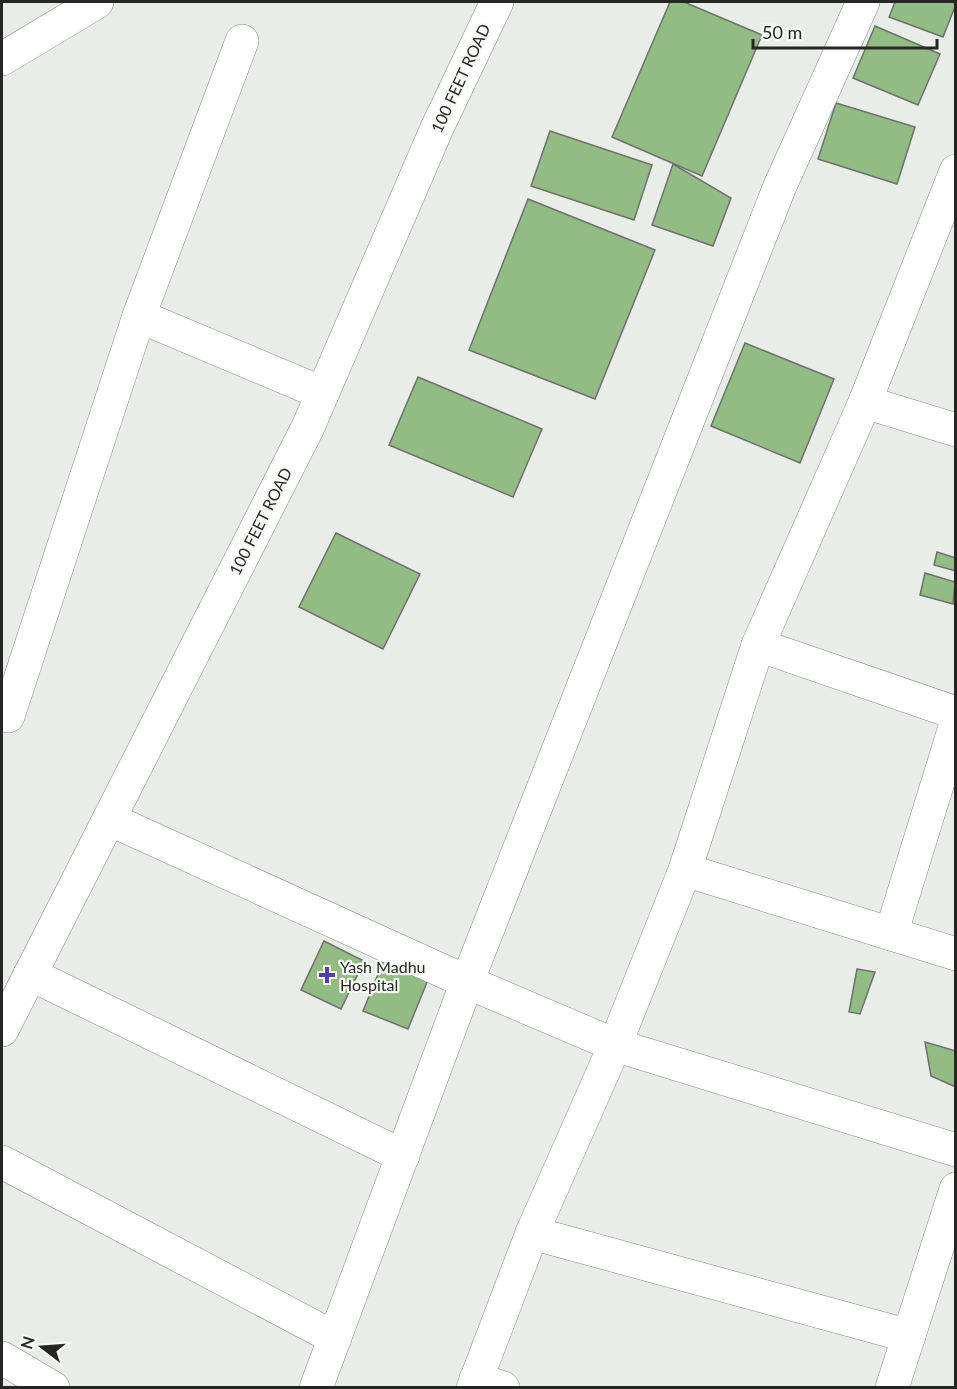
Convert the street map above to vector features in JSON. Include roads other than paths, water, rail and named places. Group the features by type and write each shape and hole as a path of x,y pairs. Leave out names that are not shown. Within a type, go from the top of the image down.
{"street":[{"path":"2,59 97,2"},
{"name":"100 FEET ROAD","path":"2,1030 322,393 436,128 496,2"},
{"path":"316,1388 467,982 780,186 863,2"},
{"path":"2,712 8,716 140,316 242,41"},
{"path":"484,1385 532,1233 615,1045 685,870 758,645 865,402 955,171"},
{"path":"140,316 322,393"},
{"path":"865,402 956,430"},
{"path":"758,645 956,713"},
{"path":"891,934 956,724"},
{"path":"110,819 467,982 615,1045 956,1150"},
{"path":"685,870 956,954"},
{"path":"30,974 403,1155"},
{"path":"2,1162 334,1338"},
{"path":"892,1388 956,1189"},
{"path":"532,1233 909,1336"},
{"path":"2,1358 53,1388"}],"place":[{"name":"Yash Madhu Hospital","path":"327,975"}]}
